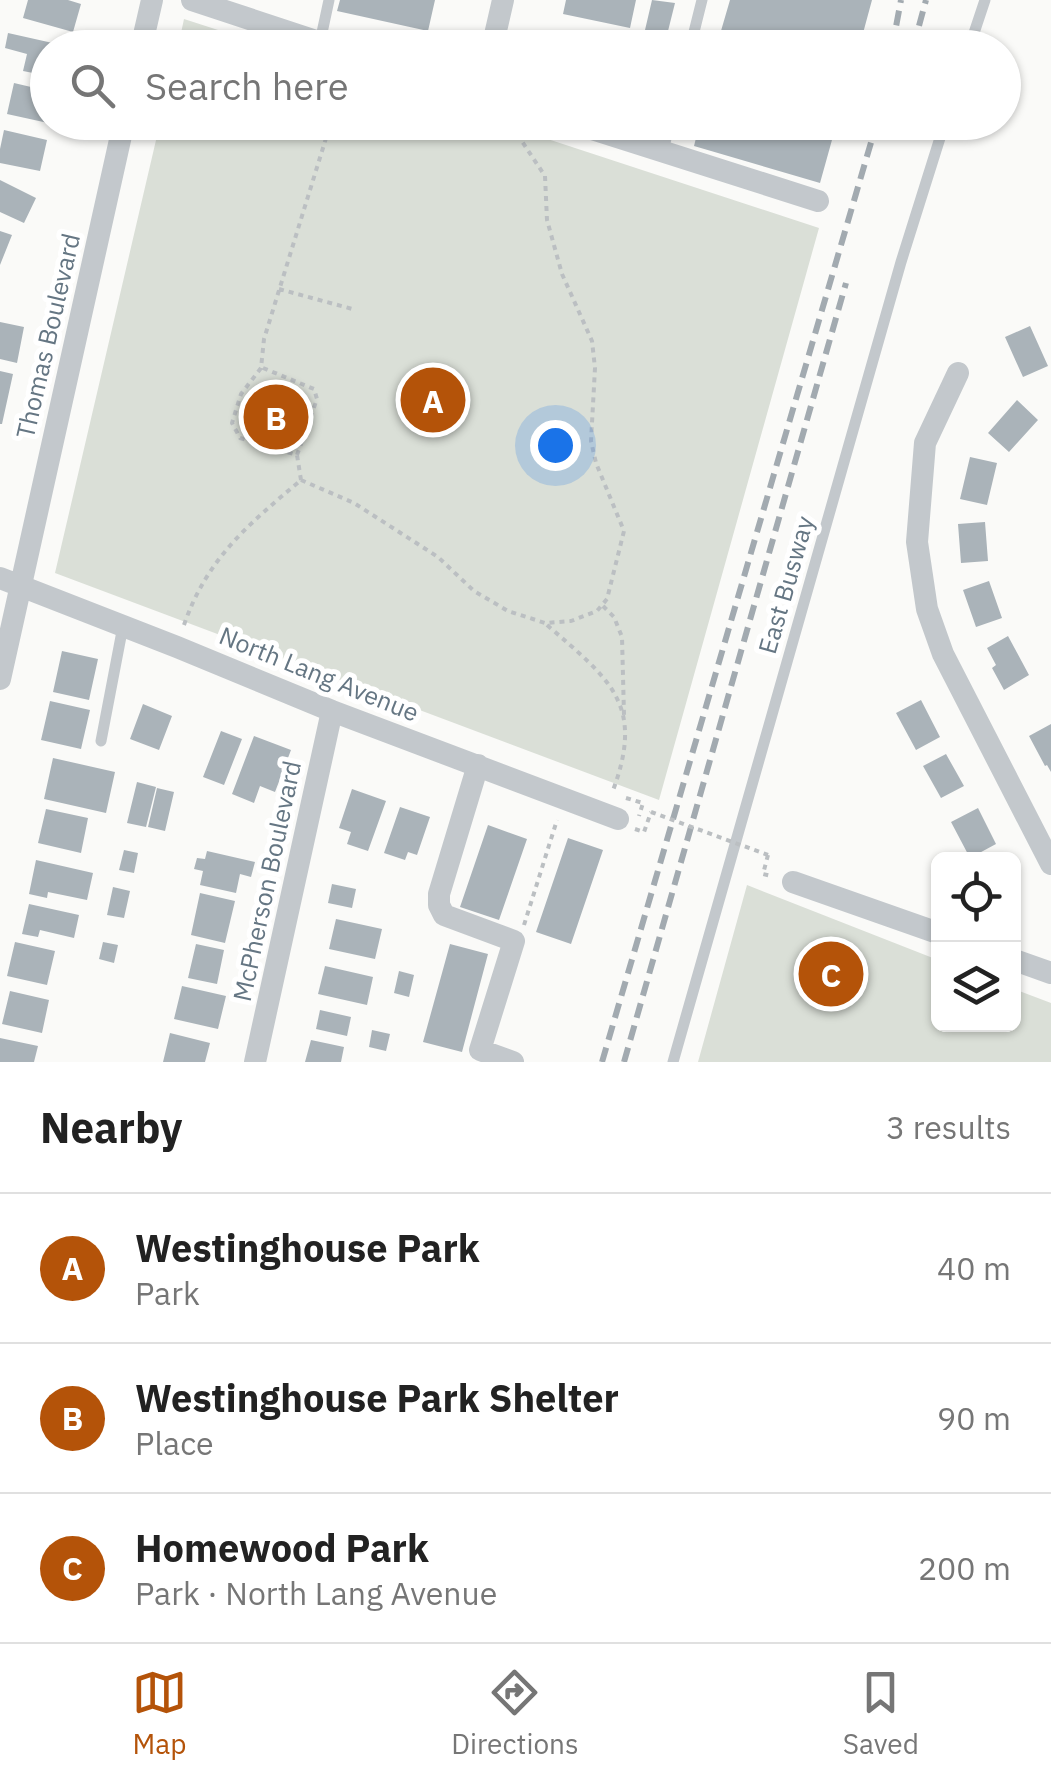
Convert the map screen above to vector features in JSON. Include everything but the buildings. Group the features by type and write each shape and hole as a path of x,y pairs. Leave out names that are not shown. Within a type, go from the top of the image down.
{"street":[{"path":"145,30 152,0"},
{"path":"192,0 283,30"},
{"path":"496,30 503,0"},
{"name":"Thomas Boulevard","path":"0,678 10,582 120,140"},
{"path":"628,140 818,201"},
{"path":"958,373 925,443 917,542 928,609 943,654 1051,864"},
{"name":"North Lang Avenue","path":"10,582 332,711 626,815"},
{"name":"McPherson Boulevard","path":"256,1062 332,711"},
{"path":"478,765 439,894 440,904 444,915 514,941 480,1050 513,1062"},
{"path":"787,880 931,931"},
{"path":"1021,962 1051,973"}],"lane":[{"path":"328,30 329,0"},
{"path":"694,30 702,0"},
{"path":"975,30 986,0"},
{"path":"663,151 666,140"},
{"name":"East Busway","path":"673,1062 901,262 940,140"},
{"path":"101,741 123,626"}],"path":[{"path":"296,456 240,438 232,423 240,394 261,368 264,339 325,140"},
{"path":"301,480 354,503 438,557 474,591 508,611 546,623 571,622 597,611 607,599 624,531 590,442 595,368 592,341 562,274 546,220 545,176 521,140"},
{"path":"279,288 356,310"},
{"path":"261,368 314,389 317,399 296,456 301,480"},
{"path":"177,647 198,589 219,556 301,480"},
{"path":"602,606 614,617 622,637 626,750 612,793"},
{"path":"546,623 602,675 624,718"},
{"path":"642,804 626,815 644,832 651,812 768,855 762,874 787,880"},
{"path":"514,941 521,934 552,836"}],"shaded area":[{"path":"184,19 218,30 182,30"},
{"path":"156,140 551,140 819,228 659,800 55,573"},
{"path":"747,885 931,957 931,1032 1021,1032 1021,992 1051,1003 1051,1062 698,1062"}],"railway":[{"path":"895,30 901,0"},
{"path":"918,30 926,0"},
{"path":"602,1062 872,140"},
{"path":"624,1062 846,283"}],"place":[{"name":"Westinghouse Park","path":"433,400"},
{"name":"Westinghouse Park Shelter","path":"276,417"},
{"name":"Homewood Park","path":"831,974"}]}
